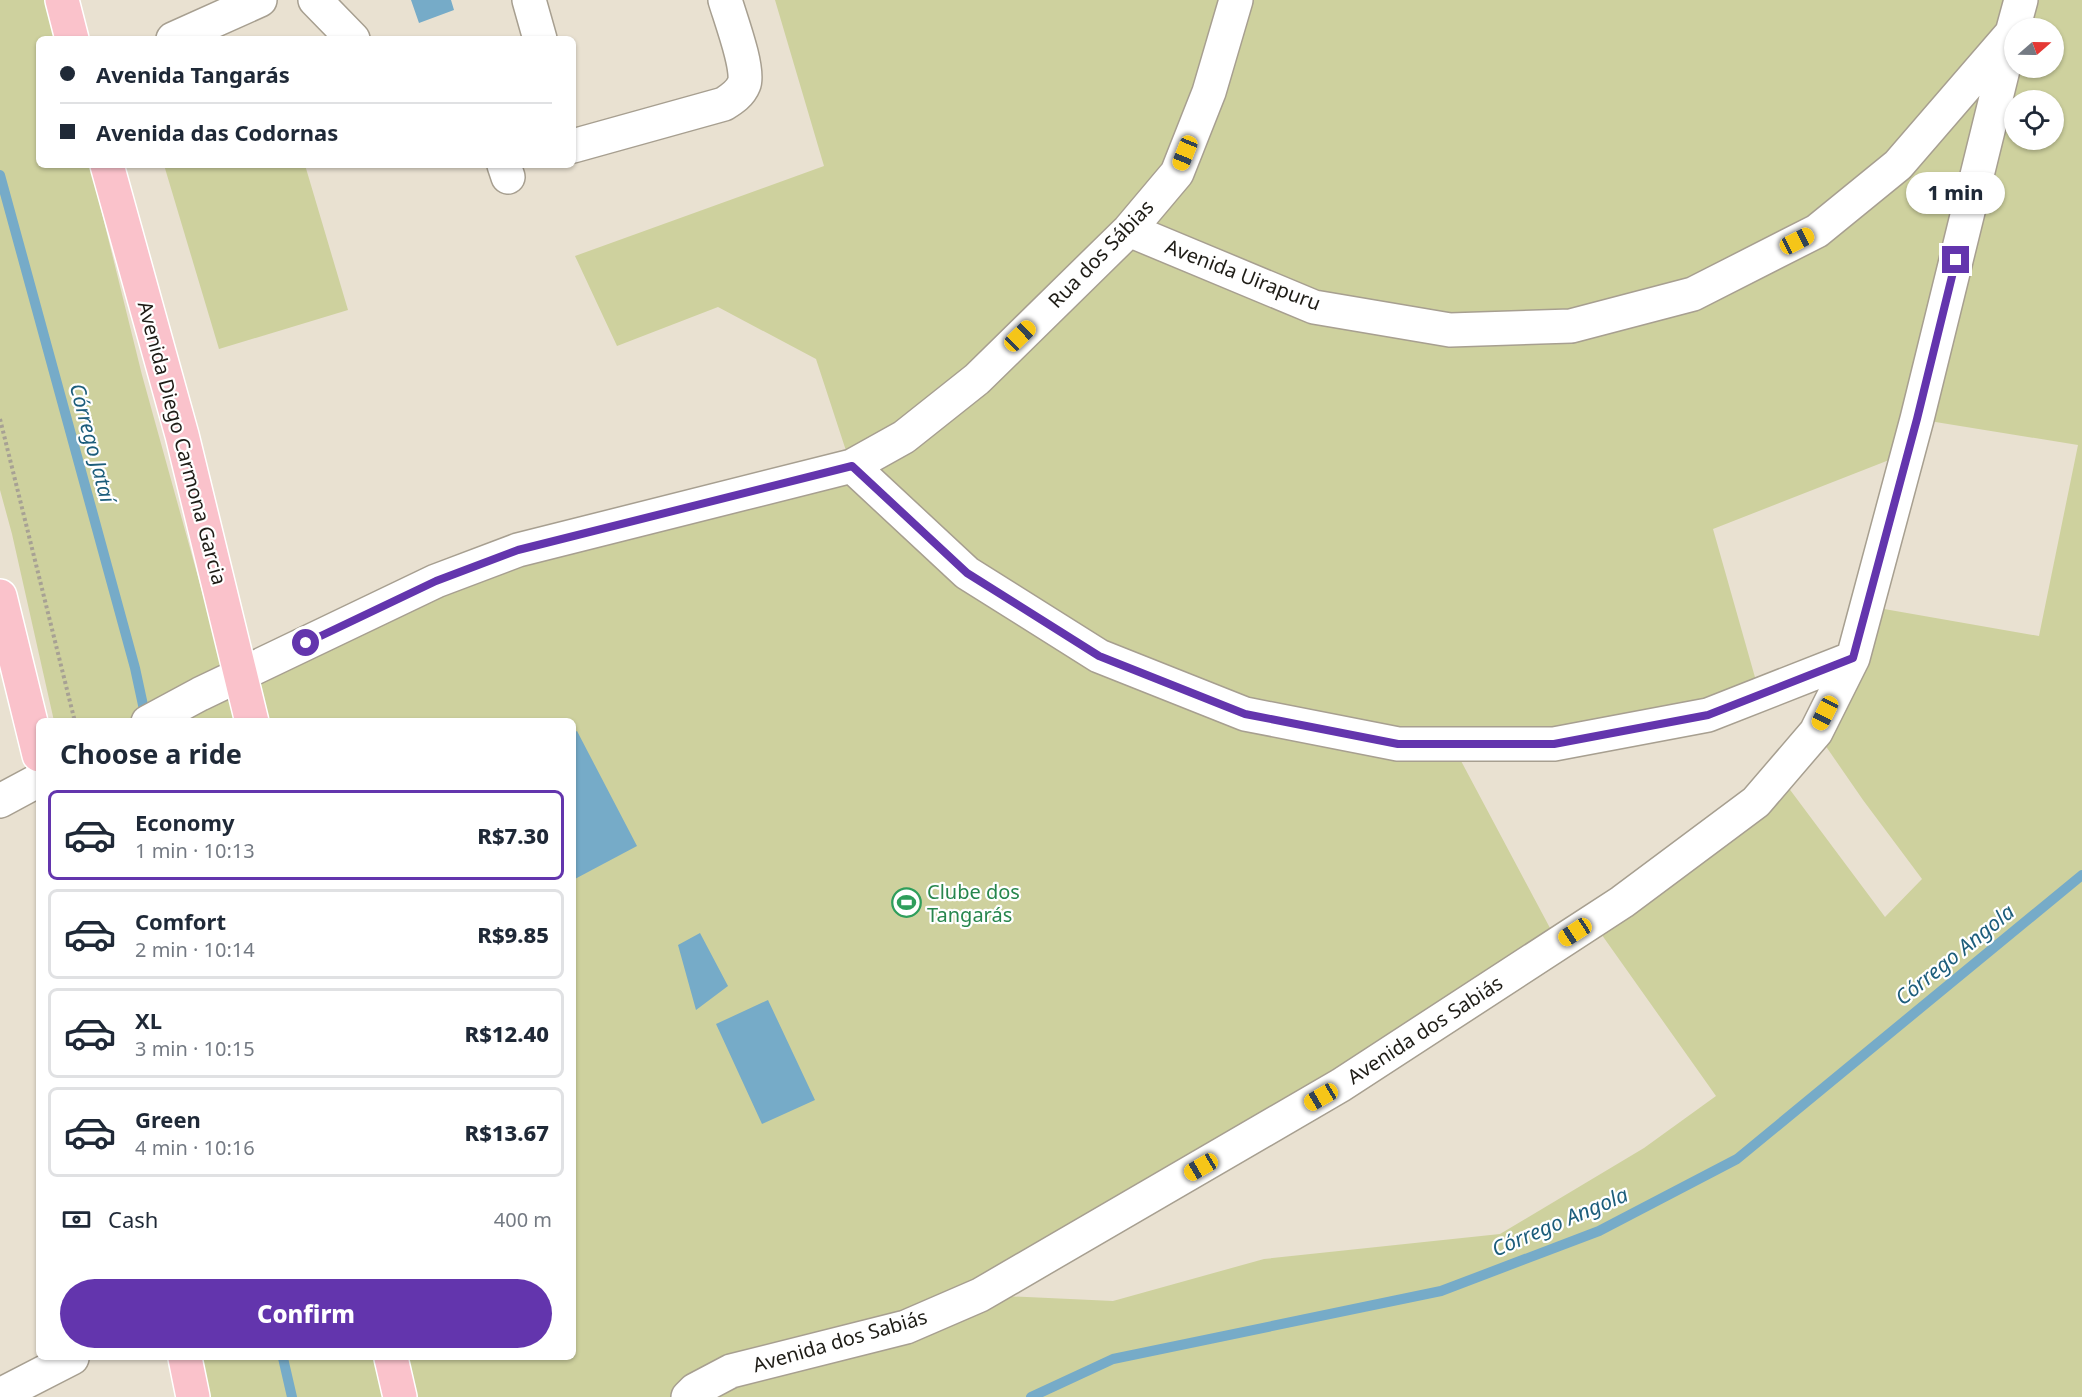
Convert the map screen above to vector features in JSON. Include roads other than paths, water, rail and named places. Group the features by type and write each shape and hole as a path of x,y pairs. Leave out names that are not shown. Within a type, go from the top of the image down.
{"main road":[{"path":"62,0 71,36"},
{"name":"Avenida Diego Carmona Garcia","path":"108,168 182,435 251,718"},
{"path":"0,596 36,743"},
{"path":"185,1360 193,1397"},
{"path":"391,1360 400,1397"}],"street":[{"path":"180,36 260,0"},
{"path":"315,0 350,36"},
{"path":"576,145 724,104 736,96 745,83 744,67 725,0"},
{"name":"Rua dos Sábias","path":"155,718 200,694 436,581 518,550 852,466 904,437 977,379 1129,230 1177,173 1209,92 1236,0"},
{"name":"Avenida Uirapuru","path":"2016,18 2021,0"},
{"path":"536,2 540,36"},
{"name":"Avenida Uirapuru","path":"1129,230 1314,306 1449,330 1570,326 1694,294 1817,231 1898,165 2004,42"},
{"name":"Avenida dos Sabiás","path":"688,1397 695,1390 731,1371 906,1327 980,1295 1341,1086 1622,902 1756,802 1816,732 1853,658 1917,419 2004,66"},
{"path":"852,466 967,573 1099,656 1245,714 1398,744 1554,744 1708,715 1853,658"},
{"path":"0,801 36,782"},
{"path":"0,1395 68,1360"}],"water":[{"path":"411,0 451,0 454,10 419,23"},
{"path":"576,732 637,846 576,878"},
{"path":"700,933 728,986 696,1010 678,945"},
{"path":"768,1000 815,1100 762,1124 716,1024"}],"waterway":[{"name":"Córrego Jataí","path":"0,175 135,668 146,718"},
{"name":"Córrego Angola","path":"1031,1397 1113,1359 1441,1291 1599,1231 1737,1159 2082,875"},
{"name":"Córrego Jataí","path":"283,1360 292,1397"}],"place":[{"name":"Clube dos Tangarás","path":"906,903"}]}
